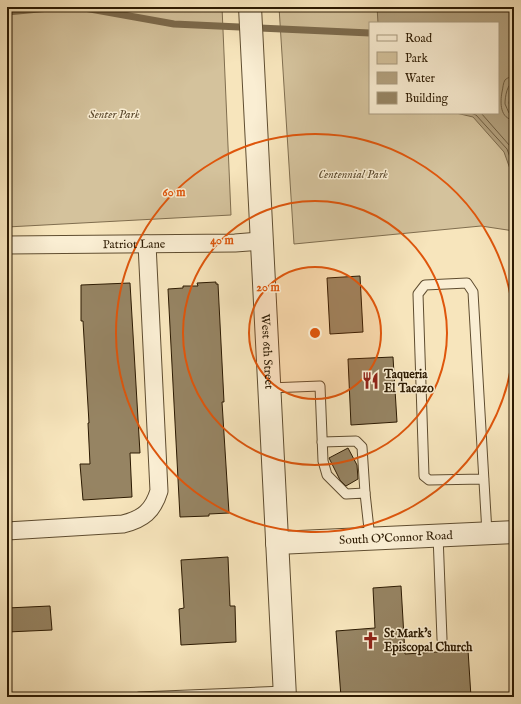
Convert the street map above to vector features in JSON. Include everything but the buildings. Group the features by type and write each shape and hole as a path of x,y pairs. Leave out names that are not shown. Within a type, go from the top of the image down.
{"street":[{"name":"West 6th Street","path":"250,7 285,694"},
{"name":"Patriot Lane","path":"7,245 235,243 261,241"},
{"path":"7,531 123,524 136,520 144,515 151,508 156,499 159,491 147,244"},
{"name":"South O'Connor Road","path":"277,543 514,532"}],"lane":[{"path":"484,479 429,480 424,476 418,294 426,285 466,283 473,292 484,479 487,533"},
{"path":"269,388 320,386 323,461 327,475 346,494 365,493"},
{"path":"322,442 356,441 362,447 370,538"},
{"path":"438,535 442,639"},
{"path":"139,697 285,694"}],"green space":[{"name":"Senter Park","path":"7,7 222,7 231,215 7,227"},
{"name":"Centennial Park","path":"279,7 514,7 514,231 481,226 294,244"}],"water":[{"path":"377,7 514,7 514,80 509,103 514,116 514,180 504,152 473,117 460,114 499,114 499,22 378,22"}],"waterway":[{"path":"7,12 60,7"},
{"path":"79,7 174,24 369,33"}],"place":[{"name":"Taqueria El Tacazo","path":"371,381"},
{"name":"St Mark's Episcopal Church","path":"371,640"}]}
